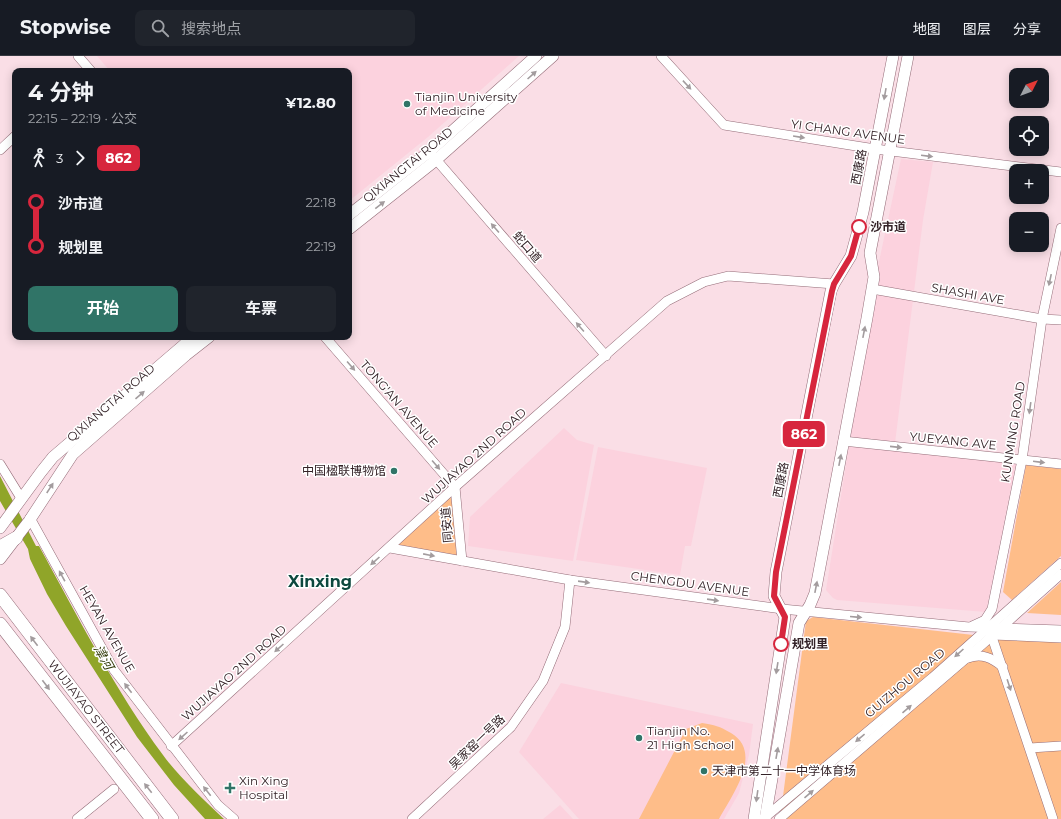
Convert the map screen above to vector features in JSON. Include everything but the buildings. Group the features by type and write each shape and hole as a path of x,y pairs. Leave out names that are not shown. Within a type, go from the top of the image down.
{"highway":[{"path":"0,547 16,538"},
{"name":"WUJIAYAO STREET","path":"0,595 172,819"},
{"path":"0,602 14,613"},
{"name":"WUJIAYAO STREET","path":"0,624 152,819"}],"main road":[{"name":"QIXIANGTAI ROAD","path":"352,213 433,156 536,56"},
{"name":"QIXIANGTAI ROAD","path":"352,226 433,156 553,56"},
{"name":"西康路","path":"754,819 785,617 774,596 776,572 834,284 851,256 863,212 893,56"},
{"path":"764,818 799,623 815,593 872,289 874,277 870,253 908,56"},
{"name":"QIXIANGTAI ROAD","path":"1,527 41,472 64,447 189,340"},
{"name":"QIXIANGTAI ROAD","path":"0,559 79,448 205,340"},
{"path":"0,634 23,654"}],"street":[{"path":"78,56 88,68"},
{"name":"YI CHANG AVENUE","path":"661,56 724,125 889,151 1061,172"},
{"path":"0,150 12,139"},
{"name":"蛇口道","path":"433,156 606,356"},
{"name":"KUNMING ROAD","path":"969,627 985,620 992,609 1022,460 1042,319 1061,228"},
{"name":"WUJIAYAO 2ND ROAD","path":"171,746 390,548 455,487 668,302 704,282 728,276 834,284"},
{"name":"SHASHI AVE","path":"872,289 1042,319 1061,320"},
{"name":"TONG'AN AVENUE","path":"328,340 455,487"},
{"name":"YUEYANG AVE","path":"843,441 1061,464"},
{"path":"0,464 20,501"},
{"name":"同安道","path":"455,487 462,561"},
{"name":"HEYAN AVENUE","path":"29,519 114,670 171,746 218,805 234,819"},
{"name":"CHENGDU AVENUE","path":"390,548 570,580 782,609 969,627 991,631 1061,638"},
{"name":"GUIZHOU ROAD","path":"779,819 965,660 991,631 1061,563"},
{"name":"GUIZHOU ROAD","path":"764,818 933,676 991,631 1001,627 1061,574"},
{"name":"吴家窑一号路","path":"412,819 511,727 543,681 566,627 570,580"},
{"path":"1020,610 1022,620 1033,628"},
{"path":"1001,627 1061,630"},
{"path":"991,631 1053,819"},
{"path":"965,660 976,655 986,656 994,659 1003,667"},
{"path":"1030,748 1061,746"},
{"path":"77,819 114,789"}],"shaded area":[{"name":"Tianjin University of Medicine","path":"97,56 519,56 428,137 352,199 352,68 107,68"},
{"path":"901,159 933,162 923,220 895,443 1016,463 986,612 837,600 833,598 826,590 877,271"},
{"path":"564,428 577,440 594,445 573,561 468,546 470,517"},
{"path":"598,447 707,468 691,546 685,546 680,575 576,560"},
{"path":"1026,465 1061,469 1061,556 1012,600 1003,592"},
{"path":"0,476 36,546 39,546 98,653 145,730 176,771 224,819 205,819 174,785 137,737 47,594 30,559 28,549 0,501"},
{"path":"456,484 462,558 390,543"},
{"path":"1061,582 1061,615 1027,613"},
{"path":"813,617 1027,641 1061,642 1061,819 780,819 806,621"},
{"name":"Tianjin No. 21 High School","path":"561,683 753,724 749,755 739,793 724,819 579,819 519,752"},
{"name":"天津市第二十一中学体育场","path":"702,723 717,726 731,733 740,741 745,752 745,763 737,787 719,819 639,819 686,729"},
{"path":"560,805 573,819 543,819"}],"bus line":[{"name":"862","path":"781,644 785,617 784,612 775,600 774,596 776,572 832,291 834,284 851,256 859,227"}],"place":[{"name":"Tianjin University of Medicine","path":"407,104"},
{"name":"沙市道","path":"859,227"},
{"name":"中国楹联博物馆","path":"394,471"},
{"name":"规划里","path":"781,644"},
{"name":"Tianjin No. 21 High School","path":"639,738"},
{"name":"天津市第二十一中学体育场","path":"704,771"},
{"name":"Xin Xing Hospital","path":"230,788"}],"district":[{"name":"Xinxing","path":"320,581"}],"water label":[{"name":"津河","path":"104,657"}]}
